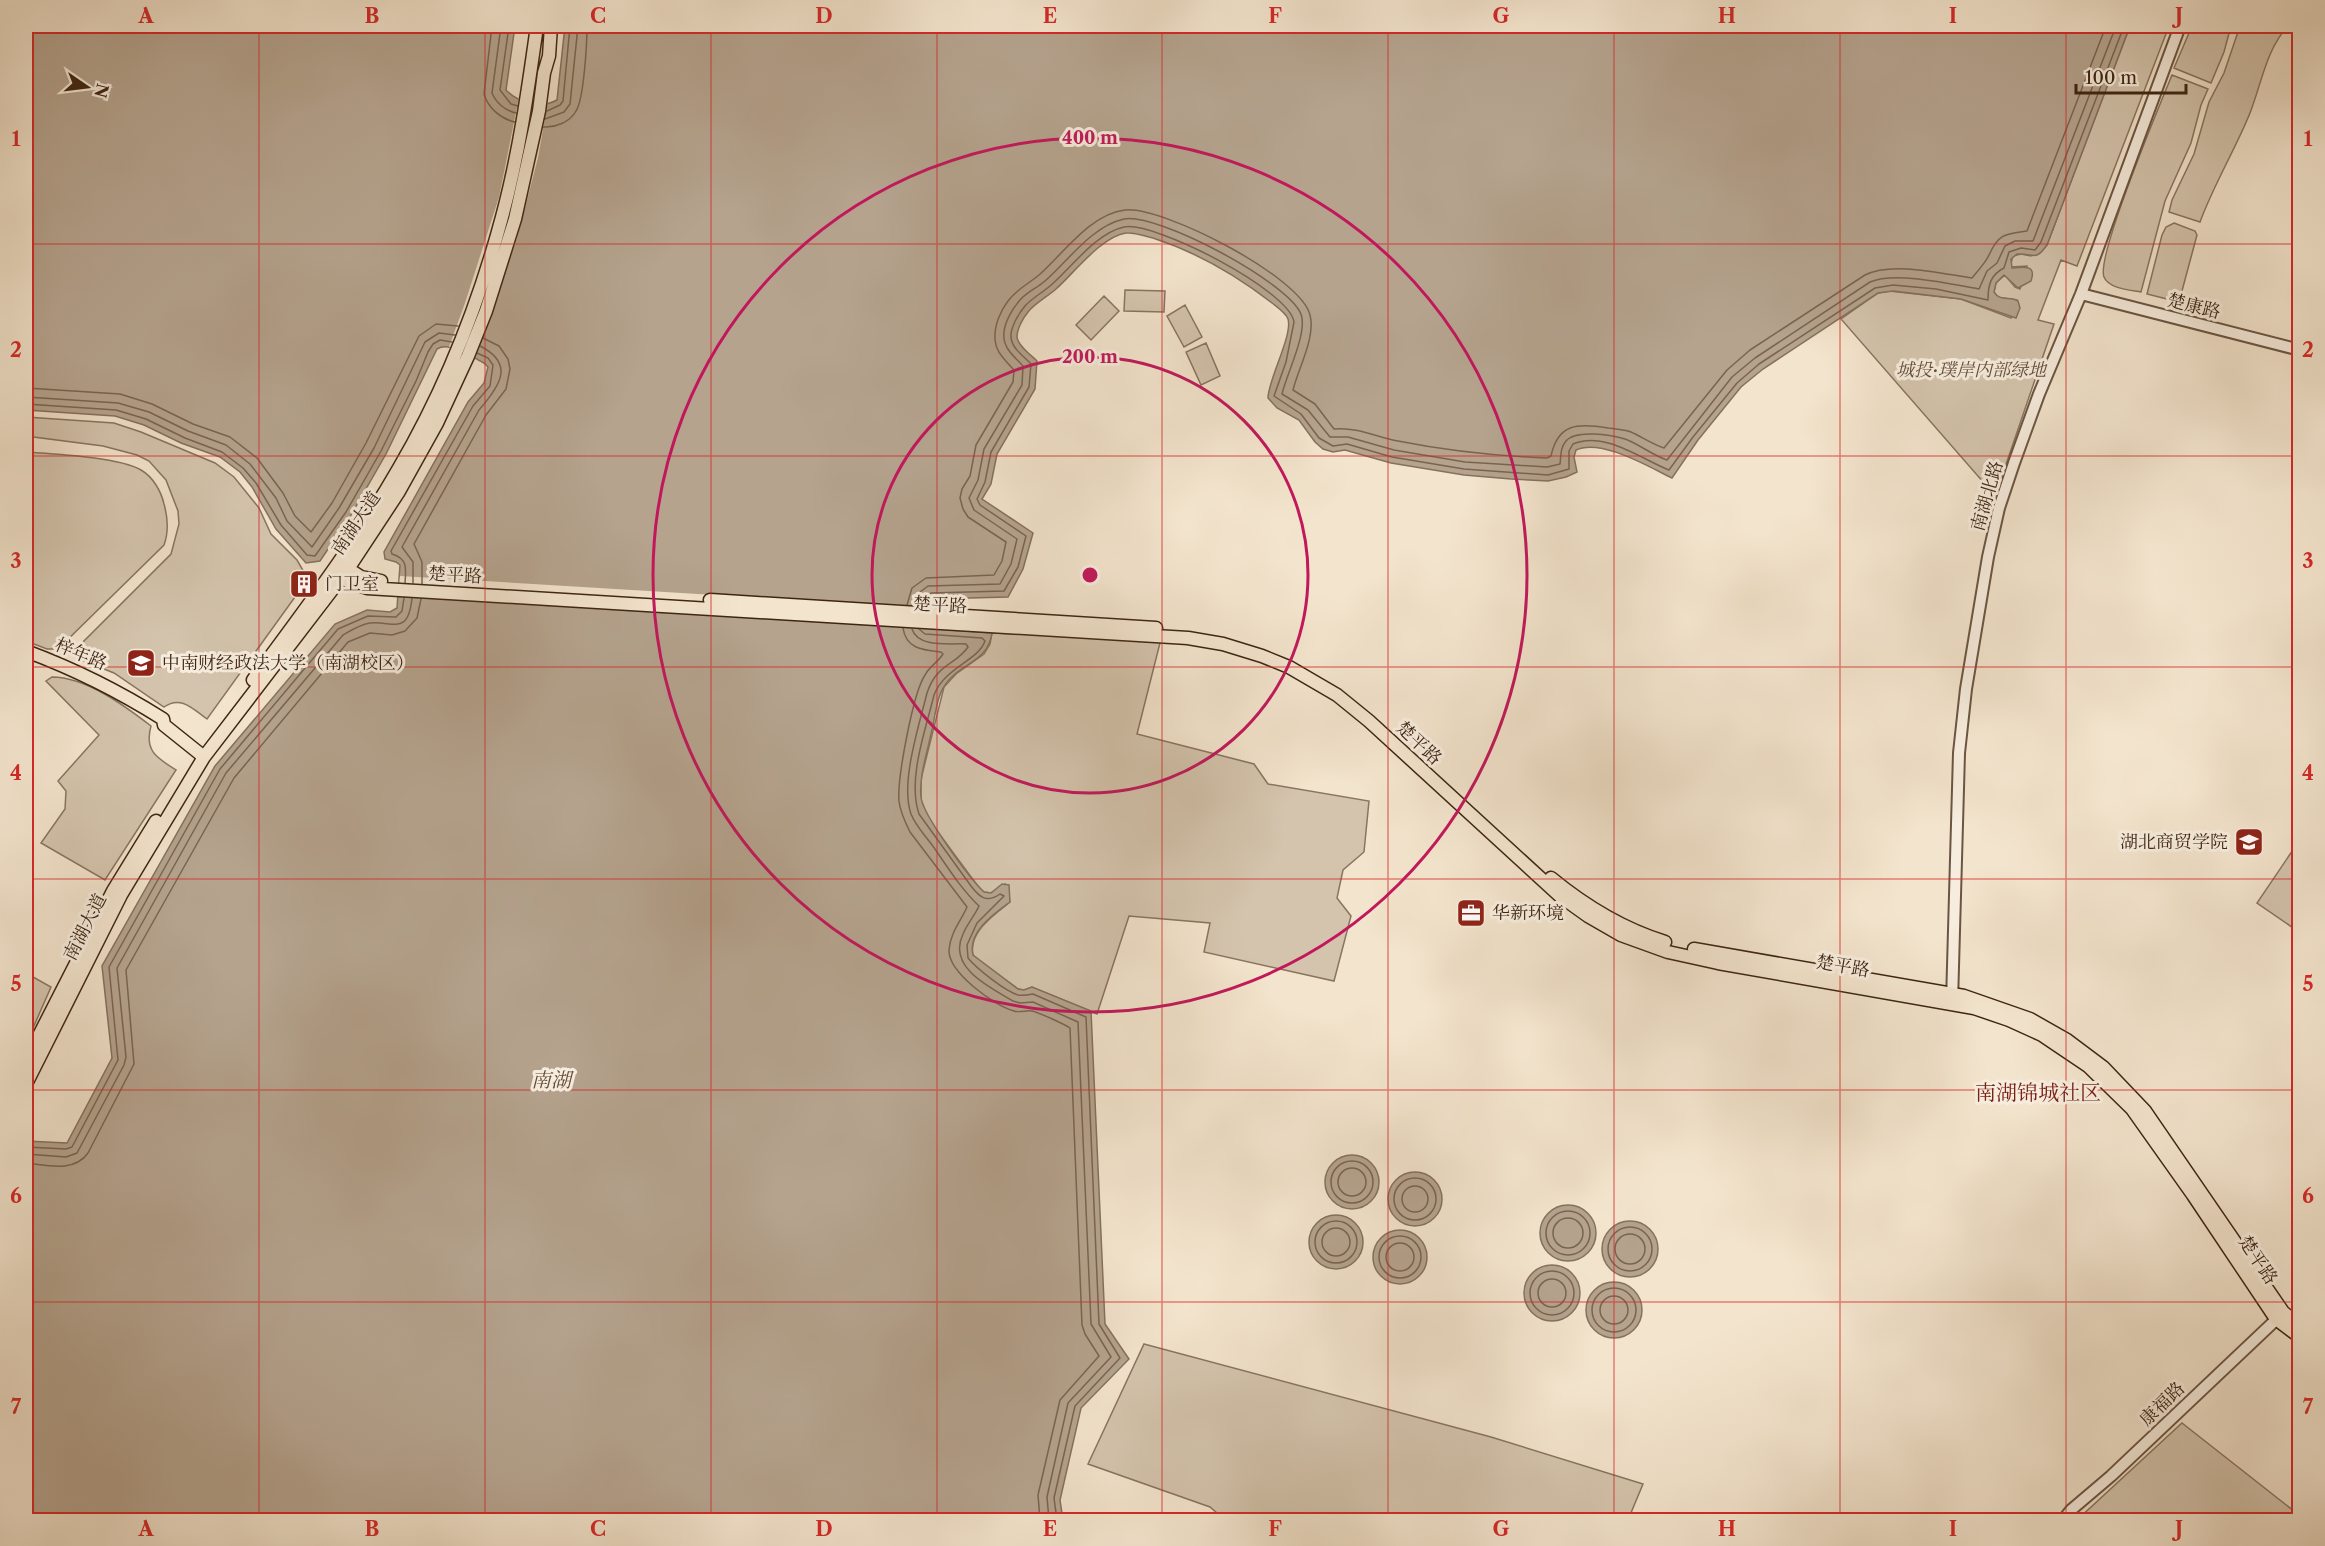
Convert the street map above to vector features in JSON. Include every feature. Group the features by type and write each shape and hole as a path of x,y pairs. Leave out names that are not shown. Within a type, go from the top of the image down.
{"main road":[{"name":"南湖大道","path":"340,570 400,466 436,395 483,277 502,217 525,107 537,26"},
{"name":"南湖大道","path":"26,1060 113,891 166,804 398,493 437,423 468,356 496,282 525,178 549,56 551,26"},
{"name":"楚平路","path":"340,570 357,586 399,586 1072,626 1130,625 1212,634 1271,652 1313,671 1353,697 1552,879 1592,908 1624,926 1657,940 1689,948 1952,998 1985,1002 2030,1019 2073,1044 2103,1067 2145,1111 2280,1316 2300,1337"},
{"name":"梓年路","path":"26,651 94,678 120,692 163,719 169,731 202,755"},
{"name":"南湖大道","path":"26,1084 121,895 202,755"},
{"name":"楚平路","path":"2280,1316 2300,1326"}],"street":[{"name":"南湖北路","path":"1952,998 1959,753 1967,678 1988,556 1999,508 2039,394 2081,294 2180,26"},
{"name":"楚康路","path":"2081,294 2300,350"},
{"name":"康福路","path":"2063,1521 2071,1510 2280,1316"}],"green space":[{"name":"城投·璞岸内部绿地","path":"2130,26 2169,26 2077,266 2061,260 2038,320 2054,324 2000,482 1984,483 1841,319 1878,293 1889,291 1961,299 2011,318 2017,300 1997,297 1994,292 1996,283 2005,275 2015,287 2020,289 2027,266 2010,267 2013,256 2021,254 2031,256 2047,245"},
{"path":"2192,26 2231,26 2224,52 2211,83 2174,68"},
{"path":"2240,26 2288,26 2269,56 2250,113 2200,222 2169,212 2172,200 2194,154 2209,102 2224,73"},
{"path":"2172,75 2208,89 2201,105 2191,143 2165,201 2141,292 2126,290 2107,281 2104,277 2104,264 2130,179"},
{"path":"2174,223 2195,231 2197,235 2179,302 2147,294 2162,235 2166,227"},
{"path":"1125,290 1165,291 1164,312 1124,311"},
{"path":"1104,296 1119,311 1091,340 1076,325"},
{"path":"1185,305 1202,337 1184,347 1167,316"},
{"path":"1206,343 1220,376 1201,385 1186,352"},
{"path":"26,417 114,423 215,463 234,477 259,508 271,534 297,560 308,579 207,719 181,703 176,702 164,707 114,673 79,659 72,653 171,554 179,524 178,511 166,480 149,461 137,455 103,446 26,436"},
{"path":"27,452 103,459 141,470 153,480 159,489 166,514 167,530 164,545 58,649 47,649 26,641"},
{"path":"992,633 1161,639 1137,734 1254,764 1268,784 1369,801 1364,852 1343,870 1337,898 1351,916 1334,981 1204,952 1210,923 1129,916 1097,1014 1032,987 1024,990 1018,989 977,960 973,955 973,947 979,931 990,918 1010,902 1005,884 991,893 980,889 929,820 921,800 921,779 944,687 956,674 984,654 990,644"},
{"path":"52,677 65,678 91,687 141,718 151,726 149,742 154,753 176,770 105,880 41,843 65,809 66,791 58,781 99,735 46,681"},
{"path":"2299,841 2299,932 2257,903"},
{"path":"26,973 51,987 26,1044"},
{"path":"1144,1344 1491,1437 1643,1484 1628,1520 1225,1520 1210,1507 1088,1464"},
{"path":"2182,1423 2299,1515 2299,1520 2077,1520"}],"water":[{"name":"南湖","path":"26,26 515,26 506,90 524,101 544,104 557,100 565,26 2130,26 2047,245 2037,255 2017,254 2011,259 2012,268 2031,269 2031,281 2018,288 2004,275 1996,283 1994,292 1996,295 2018,301 2020,308 2016,318 1961,299 1893,291 1878,293 1763,369 1741,387 1698,440 1672,478 1625,455 1586,447 1576,450 1574,457 1577,472 1548,481 1464,475 1391,463 1345,450 1333,452 1323,449 1299,420 1277,408 1268,398 1287,336 1289,326 1285,315 1258,293 1215,265 1185,250 1140,234 1126,233 1107,241 1026,314 1017,337 1022,347 1037,361 1035,389 997,454 991,484 982,499 1033,533 1023,569 1008,597 931,599 925,628 992,633 985,651 951,677 942,690 924,765 921,797 929,817 948,846 984,892 991,893 1002,884 1009,885 1010,902 978,931 972,947 973,955 1018,989 1024,990 1032,987 1091,1011 1105,1324 1129,1359 1081,1408 1060,1500 1063,1520 26,1520 26,1141 67,1143 112,1058 102,966 215,766 335,624 367,610 390,612 397,608 400,565 385,559 384,552 468,402 484,383 488,367 454,348 437,349 386,454 351,515 320,561 306,563 276,529 252,487 240,472 220,457 181,443 144,425 115,416 26,410"},
{"path":"1347,1155 1357,1155 1367,1159 1375,1167 1379,1182 1375,1197 1367,1205 1357,1209 1347,1209 1337,1205 1329,1197 1325,1187 1325,1177 1329,1167 1337,1159"},
{"path":"1415,1172 1425,1174 1434,1180 1440,1189 1442,1199 1440,1209 1434,1218 1425,1224 1415,1226 1405,1224 1396,1218 1390,1209 1388,1199 1390,1189 1396,1180 1405,1174"},
{"path":"1562,1205 1574,1205 1584,1209 1592,1217 1596,1233 1592,1249 1584,1257 1574,1261 1562,1261 1552,1257 1544,1249 1540,1239 1540,1227 1544,1217 1552,1209"},
{"path":"1331,1215 1341,1215 1351,1219 1359,1227 1363,1242 1359,1257 1351,1265 1341,1269 1331,1269 1321,1265 1313,1257 1309,1247 1309,1237 1313,1227 1321,1219"},
{"path":"1624,1221 1636,1221 1646,1225 1654,1233 1658,1249 1654,1265 1646,1273 1636,1277 1624,1277 1614,1273 1606,1265 1602,1255 1602,1243 1606,1233 1614,1225"},
{"path":"1395,1230 1405,1230 1415,1234 1423,1242 1427,1257 1423,1272 1415,1280 1405,1284 1395,1284 1385,1280 1377,1272 1373,1262 1373,1252 1377,1242 1385,1234"},
{"path":"1552,1265 1563,1267 1572,1273 1578,1282 1580,1293 1578,1304 1572,1313 1563,1319 1552,1321 1541,1319 1532,1313 1526,1304 1524,1293 1526,1282 1532,1273 1541,1267"},
{"path":"1614,1282 1625,1284 1634,1290 1640,1299 1642,1310 1640,1321 1634,1330 1625,1336 1614,1338 1603,1336 1594,1330 1588,1321 1586,1310 1588,1299 1594,1290 1603,1284"}],"pier":[{"path":"519,97 548,101 538,158 517,238 475,358 449,347 499,197"},
{"path":"400,576 932,608 928,625 995,631 995,633 398,595"}],"place":[{"name":"门卫室","path":"304,584"},
{"name":"中南财经政法大学（南湖校区）","path":"141,663"},
{"name":"湖北商贸学院","path":"2249,842"},
{"name":"华新环境","path":"1471,913"}],"district":[{"name":"南湖锦城社区","path":"2038,1093"}]}
